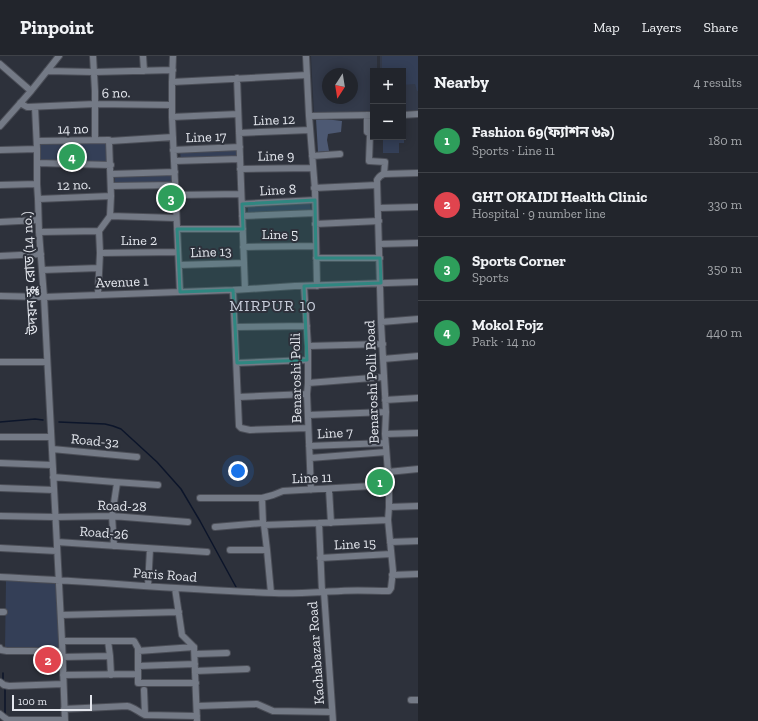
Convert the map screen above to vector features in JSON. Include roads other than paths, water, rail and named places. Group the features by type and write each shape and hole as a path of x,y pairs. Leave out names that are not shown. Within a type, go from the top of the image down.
{"street":[{"path":"0,126 59,56"},
{"path":"20,103 27,107 95,104 93,56"},
{"path":"143,56 144,71"},
{"path":"173,56 172,117 180,292"},
{"path":"306,56 315,200 317,286"},
{"path":"0,64 31,91"},
{"path":"47,71 94,72 173,70"},
{"path":"172,82 307,75"},
{"path":"237,78 245,286"},
{"name":"6 no.","path":"95,140 95,104 172,105"},
{"name":"উদয়ন স্কুল রোড (14 no.)","path":"35,107 38,232 44,296 51,438"},
{"path":"172,117 238,114"},
{"path":"406,115 418,114"},
{"path":"309,116 370,115 367,132 370,134 369,161 385,162 384,174"},
{"name":"Line 12","path":"239,133 310,130"},
{"name":"14 no","path":"37,141 110,141 173,137"},
{"path":"98,294 100,253 99,231 110,216 110,141"},
{"name":"Line 17","path":"173,150 240,147"},
{"path":"0,150 37,149"},
{"path":"312,156 340,154"},
{"path":"174,161 240,159"},
{"path":"37,163 111,165"},
{"name":"Line 9","path":"240,169 313,168"},
{"path":"111,174 175,172"},
{"path":"314,188 377,185 378,178 384,174 418,173"},
{"path":"0,185 37,184"},
{"path":"111,186 175,185"},
{"name":"Benaroshi Polli Road","path":"377,185 381,322 386,412 385,434 389,485 388,520 392,575 391,588 389,591"},
{"path":"176,195 241,194"},
{"name":"12 no.","path":"38,199 111,196"},
{"name":"Line 8","path":"242,204 315,200"},
{"path":"378,208 418,206"},
{"path":"242,216 315,213"},
{"path":"110,216 176,218"},
{"path":"0,222 38,220"},
{"path":"315,224 379,221"},
{"path":"177,229 243,229"},
{"path":"38,232 99,231"},
{"path":"379,244 418,243"},
{"name":"Line 5","path":"243,247 316,246"},
{"name":"Line 2","path":"100,253 178,252"},
{"path":"0,256 41,254"},
{"path":"316,258 380,258"},
{"name":"Line 13","path":"179,265 244,263"},
{"path":"42,270 99,268"},
{"name":"Avenue 1","path":"0,296 180,292 233,290 245,286 317,286 418,282"},
{"name":"Benaroshi Polli","path":"304,286 308,346 307,394 312,490"},
{"path":"233,290 239,426 250,430 308,428"},
{"path":"381,322 418,319"},
{"path":"235,326 307,326"},
{"path":"308,346 383,344"},
{"path":"383,359 418,356"},
{"path":"237,363 307,360"},
{"path":"0,362 47,362"},
{"path":"308,383 384,377"},
{"path":"238,397 307,394"},
{"path":"385,400 418,398"},
{"path":"308,415 386,412"},
{"path":"385,434 418,433"},
{"path":"0,437 51,438 61,615 64,720 8,720 0,714"},
{"name":"Line 7","path":"309,446 386,443"},
{"name":"Road-32","path":"52,449 137,457"},
{"path":"310,458 386,452"},
{"path":"0,463 52,465"},
{"path":"388,472 418,469"},
{"path":"53,477 158,485"},
{"path":"114,546 112,516 116,483"},
{"name":"Line 11","path":"262,498 286,490 312,490 389,485"},
{"path":"0,488 54,490"},
{"path":"329,489 331,523"},
{"path":"200,498 262,498 271,593"},
{"path":"389,507 418,506"},
{"name":"Road-28","path":"0,516 112,516 188,522"},
{"path":"214,527 264,524 319,524 388,520"},
{"name":"Kachabazar Road","path":"319,524 320,558 333,721"},
{"path":"390,542 418,541"},
{"name":"Road-26","path":"57,542 207,552"},
{"path":"0,548 57,551"},
{"path":"148,586 150,548"},
{"path":"230,550 267,550"},
{"name":"Line 15","path":"320,558 391,554"},
{"path":"392,575 418,574"},
{"name":"Paris Road","path":"0,577 296,594 344,591 389,591"},
{"path":"64,709 131,707 138,713 145,715 197,718 194,647 182,635 175,588"},
{"path":"61,615 179,612"},
{"path":"62,640 134,642 138,648 138,683 196,683"},
{"path":"108,641 111,675"},
{"path":"138,651 194,647"},
{"path":"0,648 1,650 7,651 110,656"},
{"path":"195,654 227,653"},
{"path":"138,666 195,664"},
{"path":"195,671 247,669"},
{"path":"63,675 138,674"},
{"path":"0,682 9,686 63,684"},
{"path":"144,690 145,715"},
{"path":"411,700 418,700"},
{"name":"Kachabazar Road","path":"197,706 257,704 273,711 332,712"}],"waterway":[{"path":"0,422 35,419 43,420"},
{"path":"59,422 105,424 121,429 157,462 181,489 236,587"},
{"path":"3,673 3,681"},
{"path":"5,687 5,715"}],"place":[{"name":"Mokol Fojz","path":"72,157"},
{"name":"Sports Corner","path":"171,198"},
{"name":"Fashion 69(ফ্যাশন ৬৯)","path":"380,482"},
{"name":"GHT OKAIDI Health Clinic","path":"48,660"}],"district":[{"name":"MIRPUR 10","path":"273,305"}]}
